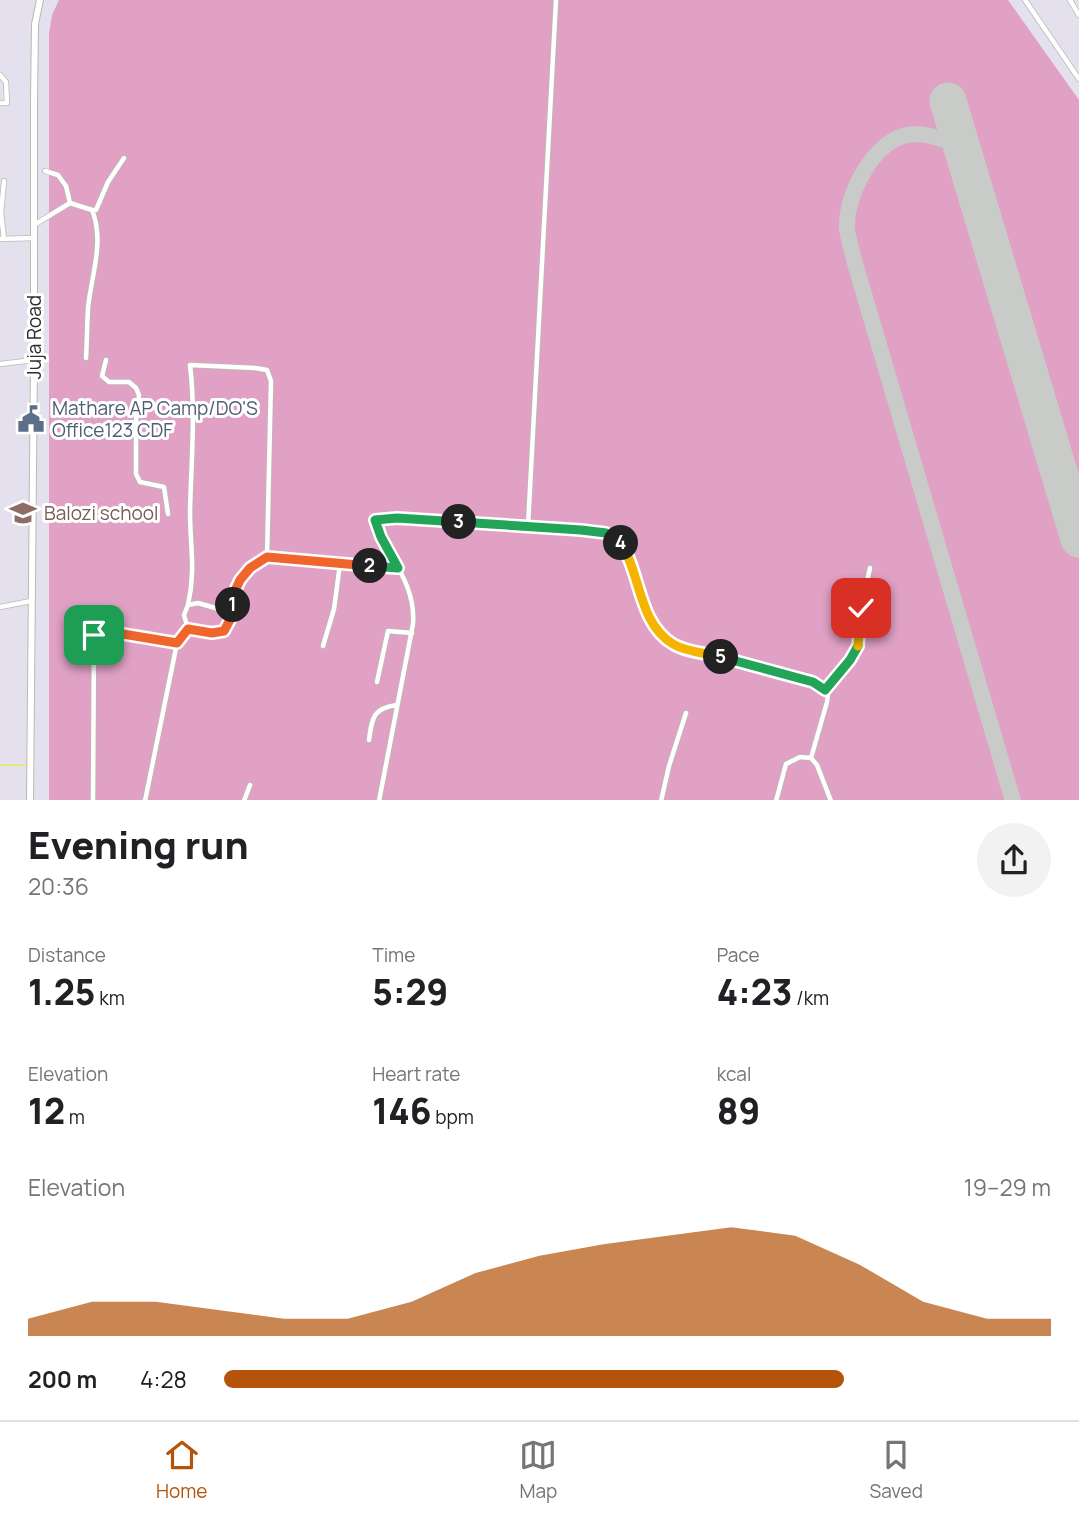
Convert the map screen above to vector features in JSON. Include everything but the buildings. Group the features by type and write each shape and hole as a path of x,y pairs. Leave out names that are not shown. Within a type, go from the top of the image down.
{"main road":[{"name":"Juja Road","path":"30,800 35,33 40,0"}],"street":[{"path":"528,526 556,0"},
{"path":"1025,0 1079,79"},
{"path":"1070,0 1078,11"},
{"path":"0,75 6,82 7,103 0,103"},
{"path":"34,225 69,203 96,210 108,182 124,158"},
{"path":"45,171 58,175 66,186 69,203"},
{"path":"4,181 2,239 34,239"},
{"path":"86,358 97,237 96,219 92,210"},
{"path":"0,364 34,360"},
{"path":"106,360 102,376 109,382 129,382 139,395 136,474 140,482 164,487 168,514"},
{"path":"188,629 184,615 192,586 194,556 190,527 190,365 267,370 271,381 267,557"},
{"path":"379,800 414,606 375,520 397,518 606,533 622,544 650,620 674,645 813,682 828,693 811,758"},
{"path":"188,629 212,633 224,631 231,618 234,593 240,580 250,568 267,557 398,568"},
{"path":"323,646 334,609 340,564"},
{"path":"825,690 858,647 861,608 870,568"},
{"path":"0,607 31,601"},
{"path":"188,605 198,603 222,610 231,618"},
{"path":"145,800 177,643 188,629"},
{"path":"377,682 388,631 411,633"},
{"path":"93,800 94,635 123,634 177,643"},
{"path":"369,740 372,718 383,707 398,705"},
{"path":"661,800 668,766 686,713"},
{"path":"776,800 786,764 800,757 811,758 817,765 831,800"},
{"path":"244,800 250,785"}],"shaded area":[{"path":"59,0 1008,0 1079,100 1079,800 49,800 49,34 52,15"}],"waterway":[{"path":"0,765 25,765"}],"taxiway":[{"path":"961,145 917,134 903,136 891,142 880,151 862,174 851,202 847,229 1013,800"}],"runway":[{"path":"948,101 1079,539"}],"place":[{"name":"Mathare AP Camp/DO'S Office123 CDF","path":"31,419"},
{"name":"Balozi school","path":"23,513"}],"route":[{"path":"94,635 123,634 177,643 188,629 212,633 224,631 231,618 234,593 240,580 250,568 267,557 398,568 375,520 397,518 606,533 622,544 650,620 674,645 783,673 813,682 825,690 858,647 861,608"}]}
